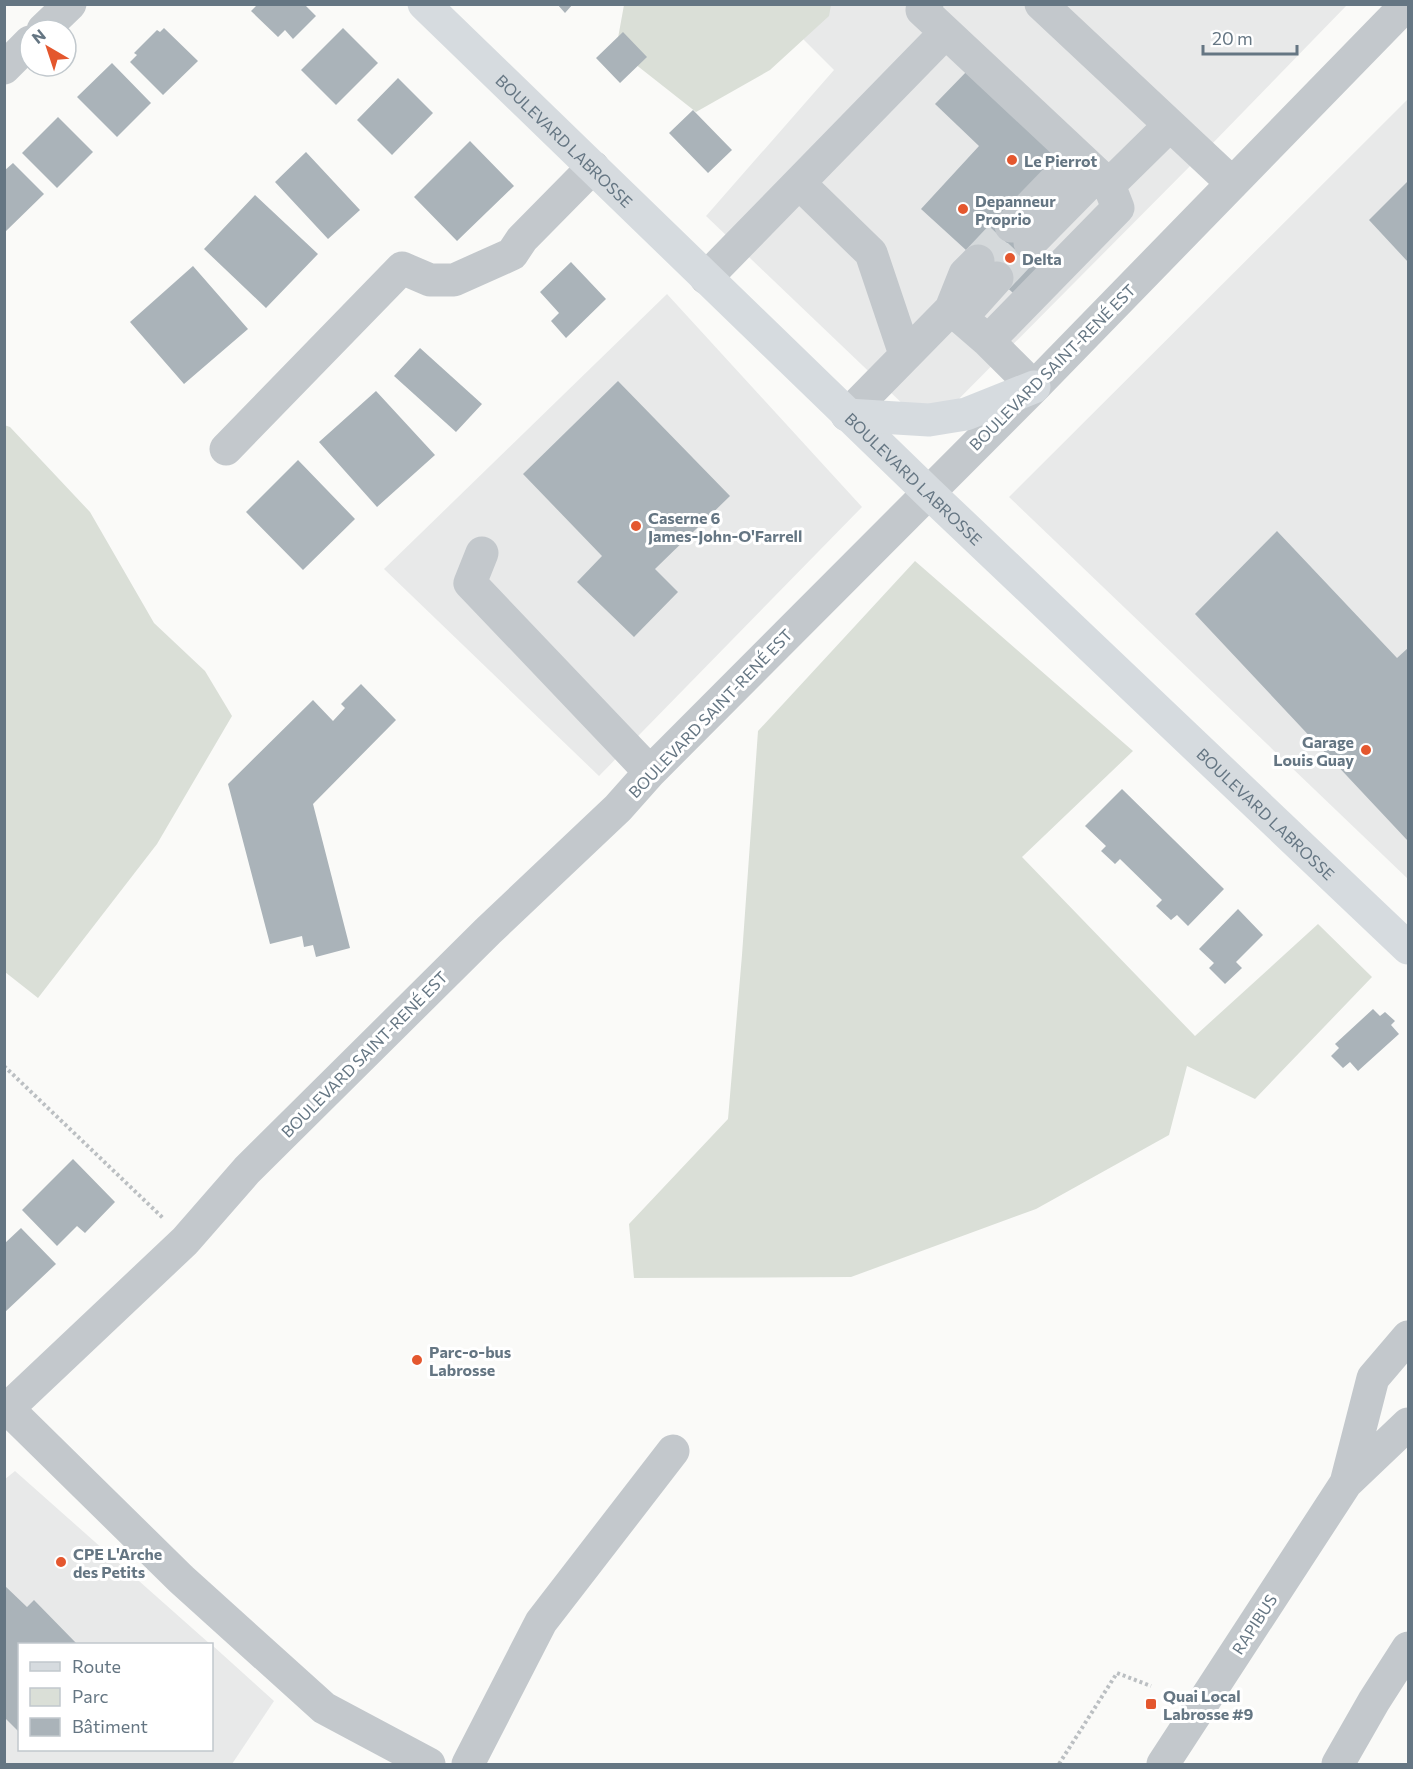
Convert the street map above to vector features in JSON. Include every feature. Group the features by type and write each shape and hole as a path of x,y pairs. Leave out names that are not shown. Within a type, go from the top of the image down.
{"main road":[{"name":"BOULEVARD LABROSSE","path":"424,4 928,492 1408,948"},
{"path":"847,414 929,420 966,414 1034,387"}],"street":[{"path":"55,18 70,4"},
{"path":"927,4 922,10 1095,172 1118,208 988,342"},
{"path":"1041,4 1232,183"},
{"name":"BOULEVARD SAINT-RENÉ EST","path":"6,1411 184,1241 247,1170 488,931 618,808 650,772 1034,387 1407,4"},
{"path":"706,278 945,33"},
{"path":"4,68 18,54"},
{"path":"1021,235 1095,172 1170,125"},
{"path":"226,449 402,268 430,280 454,280 512,254 522,239 593,167"},
{"path":"798,183 871,253 905,354"},
{"path":"847,414 905,354 956,313 964,274 987,270"},
{"path":"956,313 1034,387"},
{"path":"482,553 470,583 650,772"},
{"name":"RAPIBUS","path":"1346,1483 1374,1378 1408,1337"},
{"path":"6,1411 181,1579 324,1708 429,1764"},
{"name":"RAPIBUS","path":"1163,1764 1346,1483 1408,1424"},
{"path":"468,1764 542,1622 673,1451"},
{"path":"1329,1764 1408,1648"},
{"path":"1338,1764 1374,1701"}],"path":[{"path":"4,1066 163,1218 184,1241"},
{"path":"1059,1764 1117,1672 1151,1686"}],"shaded area":[{"path":"808,5 1347,5 929,429 706,216 834,70 789,25"},
{"path":"1408,99 1408,879 1009,497"},
{"path":"667,294 862,507 599,776 384,569"},
{"name":"CPE L'Arche des Petits","path":"15,1471 209,1643 18,1643 18,1751 213,1751 213,1646 274,1701 232,1764 5,1764 4,1480"}],"green space":[{"path":"624,5 831,5 829,16 770,70 696,112 616,49"},
{"path":"4,425 10,427 90,512 154,623 205,671 232,716 157,844 38,998 5,972"},
{"path":"915,561 1133,751 1022,857 1195,1036 1318,924 1372,977 1255,1099 1187,1066 1169,1135 1036,1209 851,1277 634,1278 629,1224 728,1119 758,731"}],"building":[{"path":"258,4 307,4 306,6 316,16 293,39 285,30 278,37 251,11"},
{"path":"557,4 573,4 565,13"},
{"path":"164,28 198,61 163,95 130,62 137,55 134,53 157,30 160,32"},
{"path":"343,28 378,63 336,105 301,70"},
{"path":"623,32 647,57 620,83 596,58"},
{"path":"112,63 151,103 117,137 77,97"},
{"path":"968,70 1061,158 1030,243 1056,267 1023,302 921,209 979,146 935,104"},
{"path":"398,78 433,113 392,155 357,120"},
{"path":"693,110 732,150 708,173 669,133"},
{"path":"58,117 93,152 57,188 22,153"},
{"path":"470,141 514,186 457,241 414,197"},
{"path":"306,152 360,210 328,239 275,182"},
{"path":"13,163 44,194 4,233 4,171"},
{"path":"1408,181 1408,262 1369,220"},
{"path":"255,195 318,254 266,308 204,249"},
{"path":"571,262 606,299 566,338 551,321 559,313 540,292"},
{"path":"193,266 248,329 184,384 130,322"},
{"path":"420,348 482,404 456,432 394,376"},
{"name":"Caserne 6 James-John-O'Farrell","path":"618,381 730,496 655,569 678,592 634,637 577,582 602,556 523,474"},
{"path":"376,391 435,455 377,507 319,442"},
{"path":"298,460 355,519 303,570 246,512"},
{"name":"Garage Louis Guay","path":"1277,531 1397,658 1408,648 1408,841 1195,614"},
{"path":"361,684 396,720 313,804 350,948 316,957 313,945 304,947 302,936 270,944 228,784 313,700 333,721 345,708 341,704"},
{"path":"1122,789 1224,889 1188,926 1177,915 1171,920 1156,906 1162,900 1120,859 1115,864 1101,851 1106,846 1085,826"},
{"path":"1238,909 1263,935 1236,962 1242,968 1225,984 1209,968 1214,963 1199,949"},
{"path":"1373,1009 1380,1016 1385,1012 1395,1021 1391,1025 1399,1034 1358,1071 1350,1062 1343,1068 1331,1056 1339,1048 1335,1044"},
{"path":"73,1159 115,1202 85,1233 77,1226 57,1246 22,1210"},
{"path":"21,1228 56,1264 4,1313 4,1244"},
{"path":"4,1585 27,1607 34,1600 76,1643 18,1643 18,1731 4,1717"}],"tunnel":[{"path":"978,261 1011,226"},
{"path":"997,278 1030,243"}],"place":[{"name":"Le Pierrot","path":"1012,160"},
{"name":"Depanneur Proprio","path":"963,209"},
{"name":"Delta","path":"1010,258"},
{"name":"Caserne 6 James-John-O'Farrell","path":"636,526"},
{"name":"Garage Louis Guay","path":"1366,750"},
{"name":"Parc-o-bus Labrosse","path":"417,1360"},
{"name":"CPE L'Arche des Petits","path":"61,1562"},
{"name":"Quai Local Labrosse #9","path":"1151,1704"}]}
